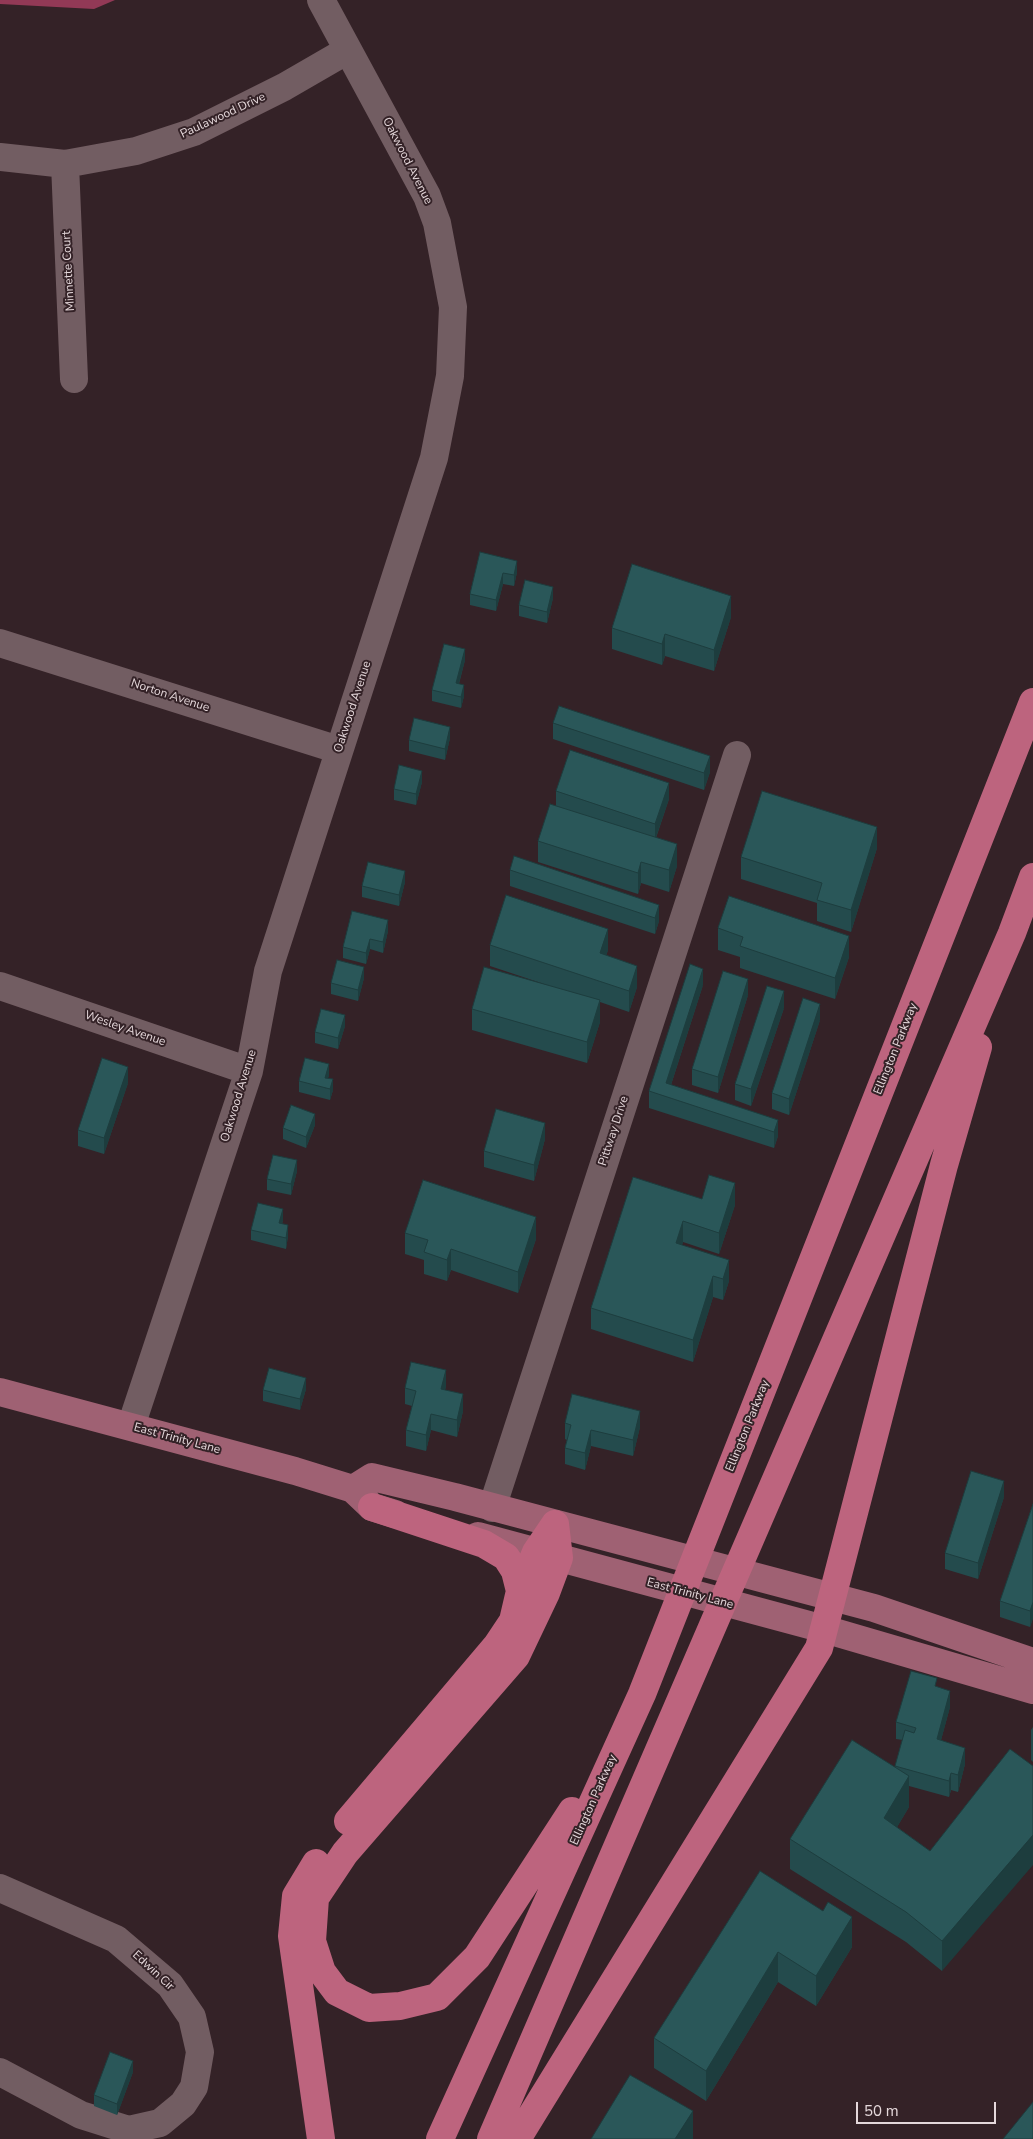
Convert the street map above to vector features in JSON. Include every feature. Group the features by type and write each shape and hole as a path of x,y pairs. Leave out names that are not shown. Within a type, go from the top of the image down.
{"highway":[{"name":"Ellington Parkway","path":"440,2139 642,1694 1033,702"},
{"path":"492,2139 1012,933 1033,878"},
{"path":"517,2139 819,1648 818,1628 944,1165 1012,933"},
{"path":"363,1498 484,1544 506,1557 515,1571 520,1591"},
{"path":"555,1524 547,1555 546,1593 516,1656 344,1853 315,1898 312,1940 322,1972 338,1992 369,2008 400,2006 437,1997 477,1957 551,1847 642,1694"},
{"path":"321,2139 292,1936 296,1896 335,1836 497,1645 513,1621 520,1591 547,1555"}],"main road":[{"name":"East Trinity Lane","path":"0,1392 131,1426 547,1555 818,1628 1033,1690"},
{"path":"363,1498 372,1477 874,1608 1033,1662"}],"street":[{"name":"Oakwood Avenue","path":"131,1426 249,1071 268,972 434,458 450,376 453,307 437,223 427,196 321,0"},
{"name":"Paulawood Drive","path":"0,157 65,164 136,151 194,132 284,87 348,50"},
{"name":"Minnette Court","path":"65,164 74,379"},
{"name":"Norton Avenue","path":"0,643 339,750"},
{"name":"Pittway Drive","path":"492,1508 737,755"},
{"name":"Wesley Avenue","path":"0,986 249,1071"},
{"name":"Edwin Cir","path":"0,1888 116,1939 170,1985 192,2017 200,2052 194,2087 184,2104 160,2123 129,2130 81,2115 0,2072"}],"shaded area":[{"path":"0,0 115,0 94,9 0,4"}],"building":[{"path":"480,552 517,561 514,575 503,573 496,600 470,594"},
{"path":"632,564 731,596 714,650 665,634 662,644 612,628"},
{"path":"525,580 553,587 547,612 519,605"},
{"path":"444,644 465,649 456,683 464,685 461,697 432,690"},
{"path":"559,706 710,756 704,773 553,723"},
{"path":"414,718 450,727 445,749 409,740"},
{"path":"570,750 669,783 655,824 556,791"},
{"path":"399,765 422,771 416,794 394,789"},
{"path":"762,791 877,827 851,910 817,900 822,883 741,857"},
{"path":"550,804 677,844 669,870 641,862 638,873 538,841"},
{"path":"514,856 659,905 655,918 510,870"},
{"path":"368,862 405,871 399,895 362,886"},
{"path":"506,895 608,929 600,953 637,966 629,991 490,945"},
{"path":"729,896 849,936 835,978 740,946 743,937 718,928"},
{"path":"352,911 388,920 383,942 370,939 366,953 343,947"},
{"path":"337,960 364,967 358,990 331,983"},
{"path":"690,964 703,969 666,1083 778,1120 774,1132 649,1091"},
{"path":"484,967 600,1000 587,1042 472,1009"},
{"path":"723,971 748,979 718,1077 692,1069"},
{"path":"767,986 784,991 751,1089 735,1084"},
{"path":"803,998 820,1004 789,1099 772,1093"},
{"path":"321,1009 345,1015 338,1038 315,1032"},
{"path":"102,1058 128,1067 104,1138 78,1130"},
{"path":"305,1058 329,1064 325,1078 333,1079 330,1089 299,1081"},
{"path":"291,1105 315,1114 306,1137 283,1128"},
{"path":"496,1109 545,1123 534,1165 484,1151"},
{"path":"273,1155 297,1160 291,1184 267,1179"},
{"path":"709,1175 735,1183 719,1233 683,1221 676,1243 729,1260 723,1279 713,1276 693,1340 591,1308 633,1177 702,1199"},
{"path":"423,1180 536,1217 518,1272 451,1249 447,1260 424,1252 428,1240 405,1233"},
{"path":"258,1203 283,1209 279,1223 288,1225 286,1238 251,1230"},
{"path":"411,1362 446,1370 441,1389 463,1394 457,1420 431,1414 426,1435 406,1430 416,1391 405,1388"},
{"path":"269,1368 306,1378 300,1399 263,1390"},
{"path":"572,1394 640,1411 633,1440 591,1430 585,1453 565,1448 571,1425 565,1423"},
{"path":"971,1471 1004,1481 978,1563 945,1553"},
{"path":"1033,1504 1033,1602 1030,1611 1000,1601"},
{"path":"911,1671 937,1678 935,1686 950,1691 937,1739 965,1748 958,1775 951,1773 949,1781 895,1766 905,1730 914,1733 916,1728 896,1722"},
{"path":"852,1740 909,1776 884,1818 930,1851 1010,1749 1033,1766 1033,1835 942,1941 906,1912 790,1839"},
{"path":"760,1871 823,1911 828,1902 852,1917 816,1976 778,1952 706,2071 654,2038"},
{"path":"110,2052 133,2061 117,2104 94,2095"},
{"path":"630,2075 693,2111 675,2139 591,2139"},
{"path":"1033,2102 1033,2139 1003,2139"}]}
